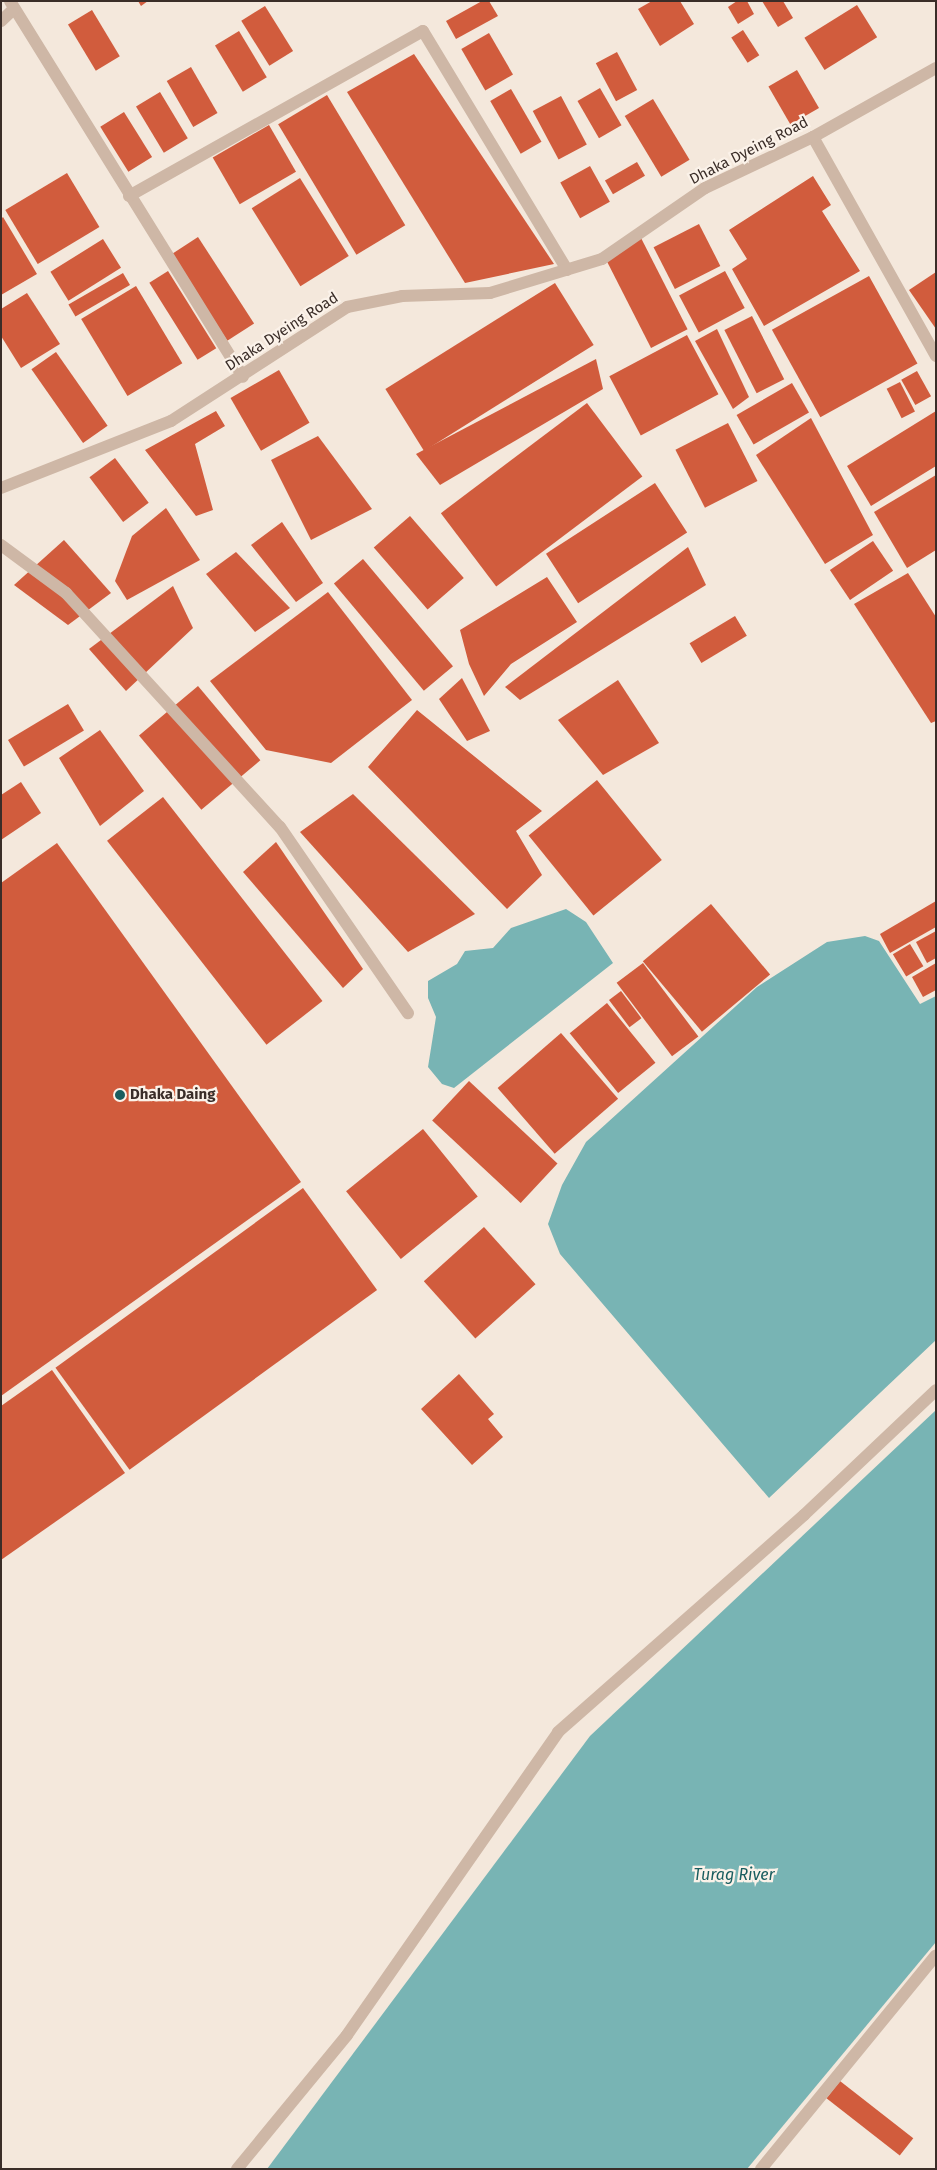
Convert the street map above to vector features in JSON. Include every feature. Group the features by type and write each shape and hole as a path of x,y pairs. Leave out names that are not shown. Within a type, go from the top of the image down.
{"street":[{"path":"1,21 12,5 243,377"},
{"path":"129,196 423,31 567,270"},
{"name":"Dhaka Dyeing Road","path":"1,488 171,421 243,377 347,307 402,296 490,293 602,260 705,188 814,137 936,68"},
{"path":"814,137 936,356"},
{"path":"1,545 66,593 280,827 408,1013"},
{"path":"237,2169 347,2034 558,1732 804,1515 936,1390"},
{"path":"760,2169 936,1955"}],"water":[{"path":"566,909 586,922 613,963 454,1088 442,1084 428,1067 436,1017 428,998 428,981 457,964 465,951 493,948 511,928"},
{"path":"865,936 879,941 920,1004 936,996 936,1340 769,1498 560,1254 548,1224 562,1185 586,1142 757,987 827,942"},
{"name":"Turag River","path":"936,1410 936,1942 747,2169 267,2169 590,1736"}],"building":[{"path":"138,1 148,1 141,6"},
{"path":"482,1 489,1 498,16 456,39 446,21"},
{"path":"652,1 680,1 694,24 660,46 638,9"},
{"path":"737,1 747,1 754,14 738,24 728,7"},
{"path":"762,1 783,1 793,18 778,27"},
{"path":"857,5 877,37 825,70 804,38"},
{"path":"265,6 293,51 269,66 241,21"},
{"path":"92,10 120,56 96,71 68,24"},
{"path":"743,30 759,55 748,63 731,38"},
{"path":"239,31 267,77 243,92 215,45"},
{"path":"489,33 513,75 485,91 461,49"},
{"path":"617,52 637,90 616,101 596,63"},
{"path":"414,54 554,264 465,283 347,92"},
{"path":"191,67 218,113 193,127 167,81"},
{"path":"797,70 819,108 790,125 768,86"},
{"path":"600,88 622,125 599,138 577,101"},
{"path":"511,89 542,142 521,154 490,101"},
{"path":"160,92 188,138 164,153 136,106"},
{"path":"327,95 405,225 356,255 278,124"},
{"path":"561,96 587,145 559,160 533,111"},
{"path":"653,99 690,160 661,177 625,116"},
{"path":"124,112 152,157 128,172 100,127"},
{"path":"269,125 296,172 240,204 213,158"},
{"path":"637,162 645,176 613,194 605,180"},
{"path":"590,166 610,202 580,218 560,182"},
{"path":"67,173 99,227 38,264 5,210"},
{"path":"813,176 831,205 822,211 860,271 764,326 732,269 747,259 729,230"},
{"path":"300,178 349,256 300,286 252,208"},
{"path":"3,217 37,274 1,295 1,219"},
{"path":"699,224 720,266 675,289 654,247"},
{"path":"639,234 688,329 651,348 602,253"},
{"path":"198,237 254,323 227,341 171,254"},
{"path":"103,239 121,268 68,301 50,272"},
{"path":"168,271 216,348 198,360 149,283"},
{"path":"725,271 745,308 699,332 679,295"},
{"path":"936,272 936,329 909,290"},
{"path":"123,273 130,285 75,317 68,304"},
{"path":"869,276 917,363 820,417 772,330"},
{"path":"555,283 594,345 424,451 385,389"},
{"path":"136,286 182,363 127,396 81,319"},
{"path":"27,293 60,344 21,368 1,336 1,309"},
{"path":"752,316 784,379 757,393 724,330"},
{"path":"717,329 749,397 733,409 695,341"},
{"path":"687,335 718,394 641,435 609,376"},
{"path":"56,352 108,426 83,443 31,369"},
{"path":"596,359 603,389 440,485 416,454"},
{"path":"279,370 310,423 261,451 231,398"},
{"path":"917,371 931,396 915,405 901,380"},
{"path":"900,382 915,411 902,418 887,389"},
{"path":"792,383 809,412 754,444 737,415"},
{"path":"587,403 642,476 496,587 441,513"},
{"path":"216,411 225,426 195,444 213,510 196,516 145,450"},
{"path":"936,411 936,466 871,506 847,466"},
{"path":"811,418 873,535 825,564 756,455"},
{"path":"728,423 758,481 705,508 675,450"},
{"path":"318,436 372,509 311,540 271,460"},
{"path":"115,458 149,503 123,522 89,477"},
{"path":"936,475 936,550 907,568 874,512"},
{"path":"655,483 687,532 578,603 546,554"},
{"path":"166,508 200,560 127,600 115,581 132,536"},
{"path":"410,516 464,578 428,609 374,547"},
{"path":"282,522 323,583 296,602 251,545"},
{"path":"64,540 111,593 68,625 14,585"},
{"path":"873,541 893,571 850,600 830,570"},
{"path":"688,547 706,585 520,700 505,687"},
{"path":"236,552 290,608 255,632 206,574"},
{"path":"363,559 453,666 424,691 334,583"},
{"path":"908,573 936,617 936,721 931,723 854,604"},
{"path":"547,577 577,622 511,664 484,696 469,664 460,630"},
{"path":"173,586 193,628 126,691 89,649"},
{"path":"328,592 412,700 331,763 266,750 210,681"},
{"path":"735,616 747,636 701,663 690,643"},
{"path":"462,678 490,731 467,741 439,699"},
{"path":"618,680 659,743 603,775 558,720"},
{"path":"198,686 260,760 201,810 139,735"},
{"path":"68,704 84,731 24,767 8,740"},
{"path":"417,710 542,811 516,831 542,875 507,909 368,767"},
{"path":"100,730 144,791 100,826 59,758"},
{"path":"597,780 662,860 593,915 529,835"},
{"path":"21,782 41,813 1,840 1,795"},
{"path":"353,794 475,914 408,952 300,832"},
{"path":"163,797 322,1001 267,1045 107,841"},
{"path":"276,842 363,969 343,988 243,872"},
{"name":"Dhaka Daing","path":"57,843 301,1182 1,1396 1,883"},
{"path":"936,901 936,927 890,953 880,934"},
{"path":"711,904 770,974 702,1032 643,961"},
{"path":"936,931 936,958 927,963 916,942"},
{"path":"910,944 923,966 906,977 893,954"},
{"path":"643,963 698,1036 672,1056 617,983"},
{"path":"936,963 936,990 923,997 912,977"},
{"path":"621,991 641,1018 629,1027 609,1000"},
{"path":"607,1003 655,1063 618,1093 570,1033"},
{"path":"561,1033 618,1099 555,1154 498,1088"},
{"path":"469,1081 557,1164 521,1203 432,1120"},
{"path":"423,1129 478,1197 401,1259 346,1191"},
{"path":"303,1188 377,1290 130,1470 55,1368"},
{"path":"484,1227 536,1284 475,1338 424,1281"},
{"path":"52,1370 125,1473 1,1560 1,1406"},
{"path":"459,1374 494,1414 488,1419 503,1437 472,1465 421,1409"},
{"path":"840,2081 913,2138 900,2156 826,2098"}],"place":[{"name":"Dhaka Daing","path":"120,1095"}]}
